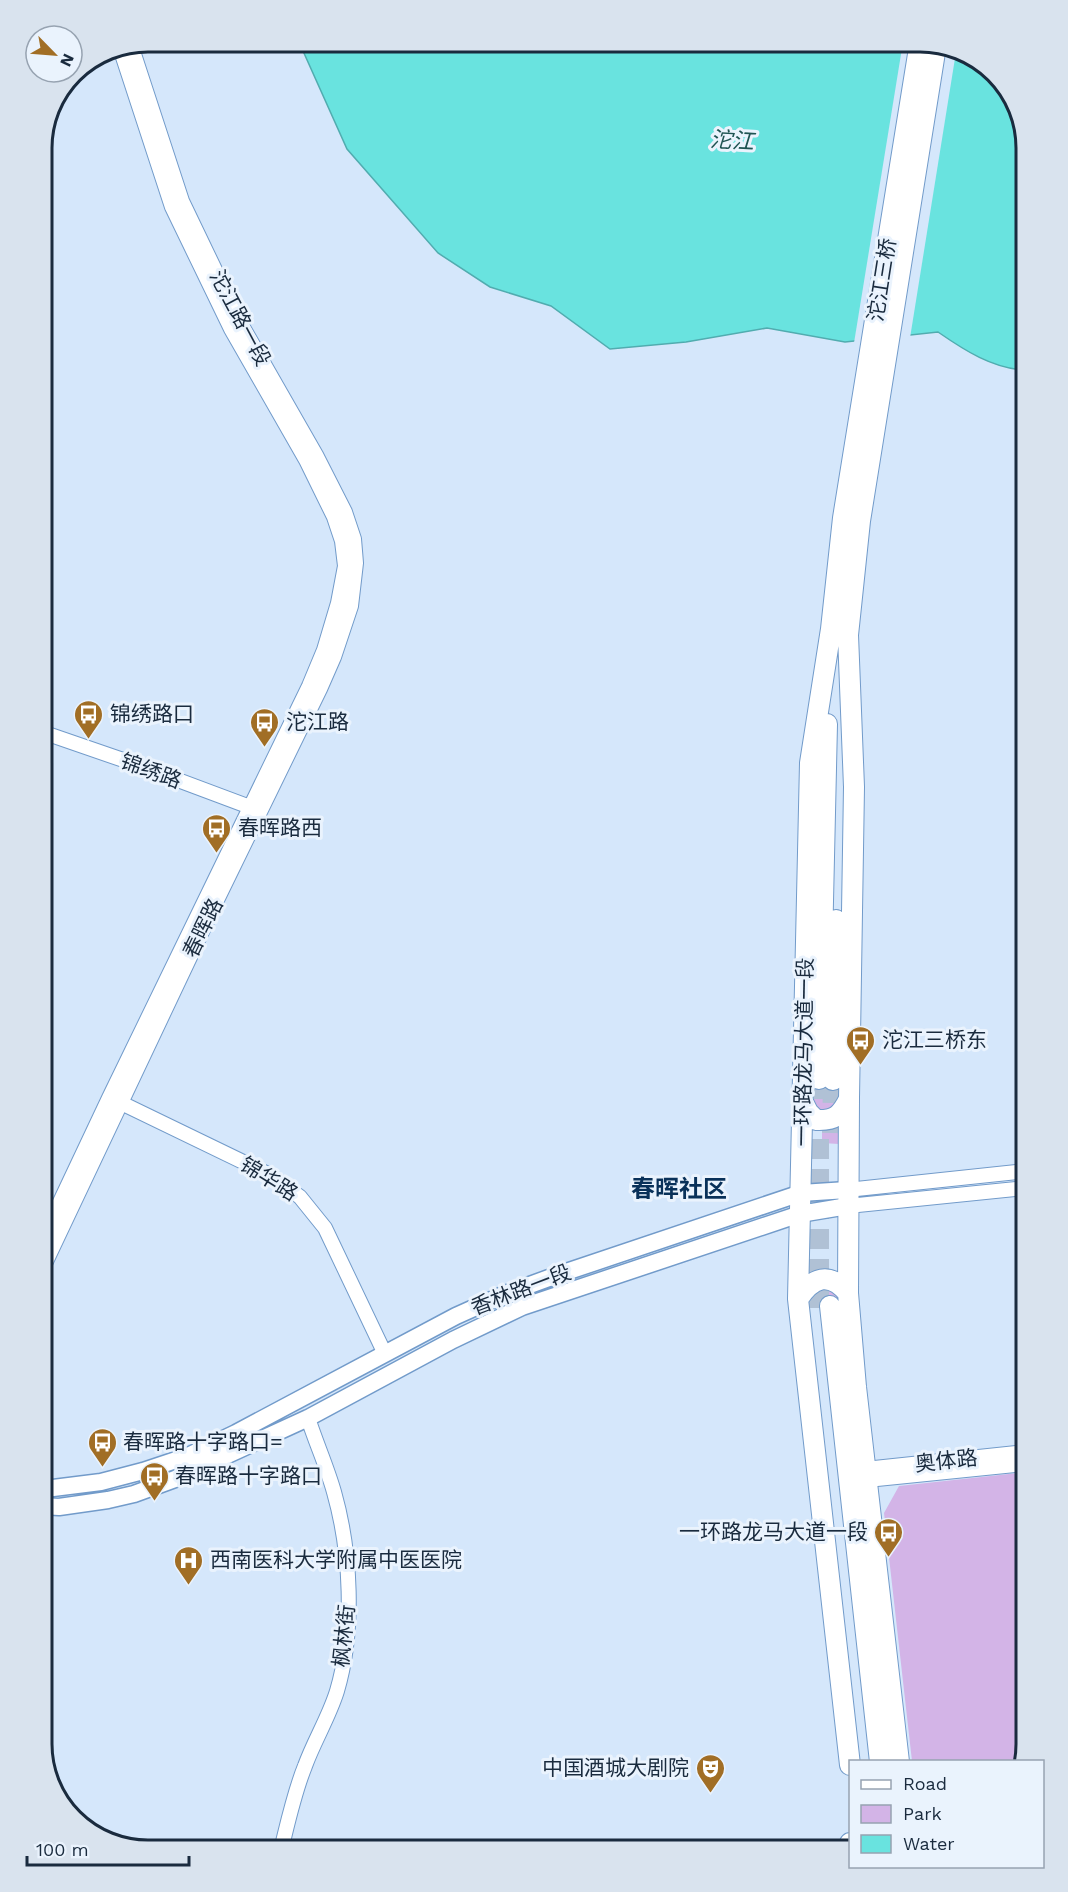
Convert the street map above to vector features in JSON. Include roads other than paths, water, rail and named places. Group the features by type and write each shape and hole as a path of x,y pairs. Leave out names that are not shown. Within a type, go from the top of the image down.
{"highway":[{"name":"沱江三桥","path":"852,519 918,53"},
{"name":"沱江三桥","path":"852,519 935,54"},
{"name":"一环路龙马大道一段","path":"849,1760 798,1299 810,763 840,632 852,519"},
{"name":"一环路龙马大道一段","path":"840,632 854,787 848,1293 899,1760"},
{"path":"826,1079 826,734 840,632"},
{"path":"803,1102 808,1112 816,1120 827,1120 836,1118 843,1111 849,1099"},
{"path":"798,1299 807,1287 817,1281 829,1279 839,1283 848,1293"},
{"path":"868,1760 825,1307 880,1760"}],"main road":[{"name":"香林路一段","path":"52,1488 101,1482 143,1472 188,1456 236,1433 456,1316 505,1294 801,1193 848,1198"},
{"name":"香林路一段","path":"52,1506 85,1504 134,1494 184,1475 308,1418 453,1340 522,1307 848,1198"}],"street":[{"name":"沱江路一段","path":"134,54 182,201 241,324 316,455 345,512 354,539 356,563 349,584"},
{"name":"沱江路一段","path":"123,57 172,207 231,329 306,460 334,517 342,542 349,584"},
{"name":"春晖路","path":"52,1220 113,1103 254,809 334,657 351,606 349,584"},
{"name":"锦绣路","path":"53,736 254,809"},
{"name":"春晖路","path":"52,1246 113,1103"},
{"name":"锦华路","path":"113,1103 270,1175 300,1197 325,1228 382,1356"},
{"name":"香林路一段","path":"848,1198 1016,1173"},
{"name":"香林路一段","path":"848,1198 1016,1189"},
{"name":"枫林街","path":"284,1839 304,1766 337,1691 350,1605 346,1556 334,1492 308,1418"},
{"name":"奥体路","path":"866,1474 1016,1453"},
{"name":"奥体路","path":"866,1474 1016,1465"}],"water":[{"name":"沱江","path":"304,52 938,54 962,62 992,85 1006,106 1015,136 1016,369 991,362 969,352 938,332 845,342 767,328 686,342 610,349 551,306 490,287 438,253 347,149"}],"tunnel":[{"path":"819,1079 819,1308"},
{"path":"832,1133 833,1080"}],"place":[{"name":"锦绣路口","path":"89,740"},
{"name":"沱江路","path":"265,748"},
{"name":"春晖路西","path":"217,854"},
{"name":"沱江三桥东","path":"861,1066"},
{"name":"春晖路十字路口=","path":"102,1468"},
{"name":"春晖路十字路口","path":"154,1502"},
{"name":"一环路龙马大道一段","path":"889,1558"},
{"name":"西南医科大学附属中医医院","path":"189,1586"},
{"name":"中国酒城大剧院","path":"710,1794"}],"district":[{"name":"春晖社区","path":"679,1189"}]}
